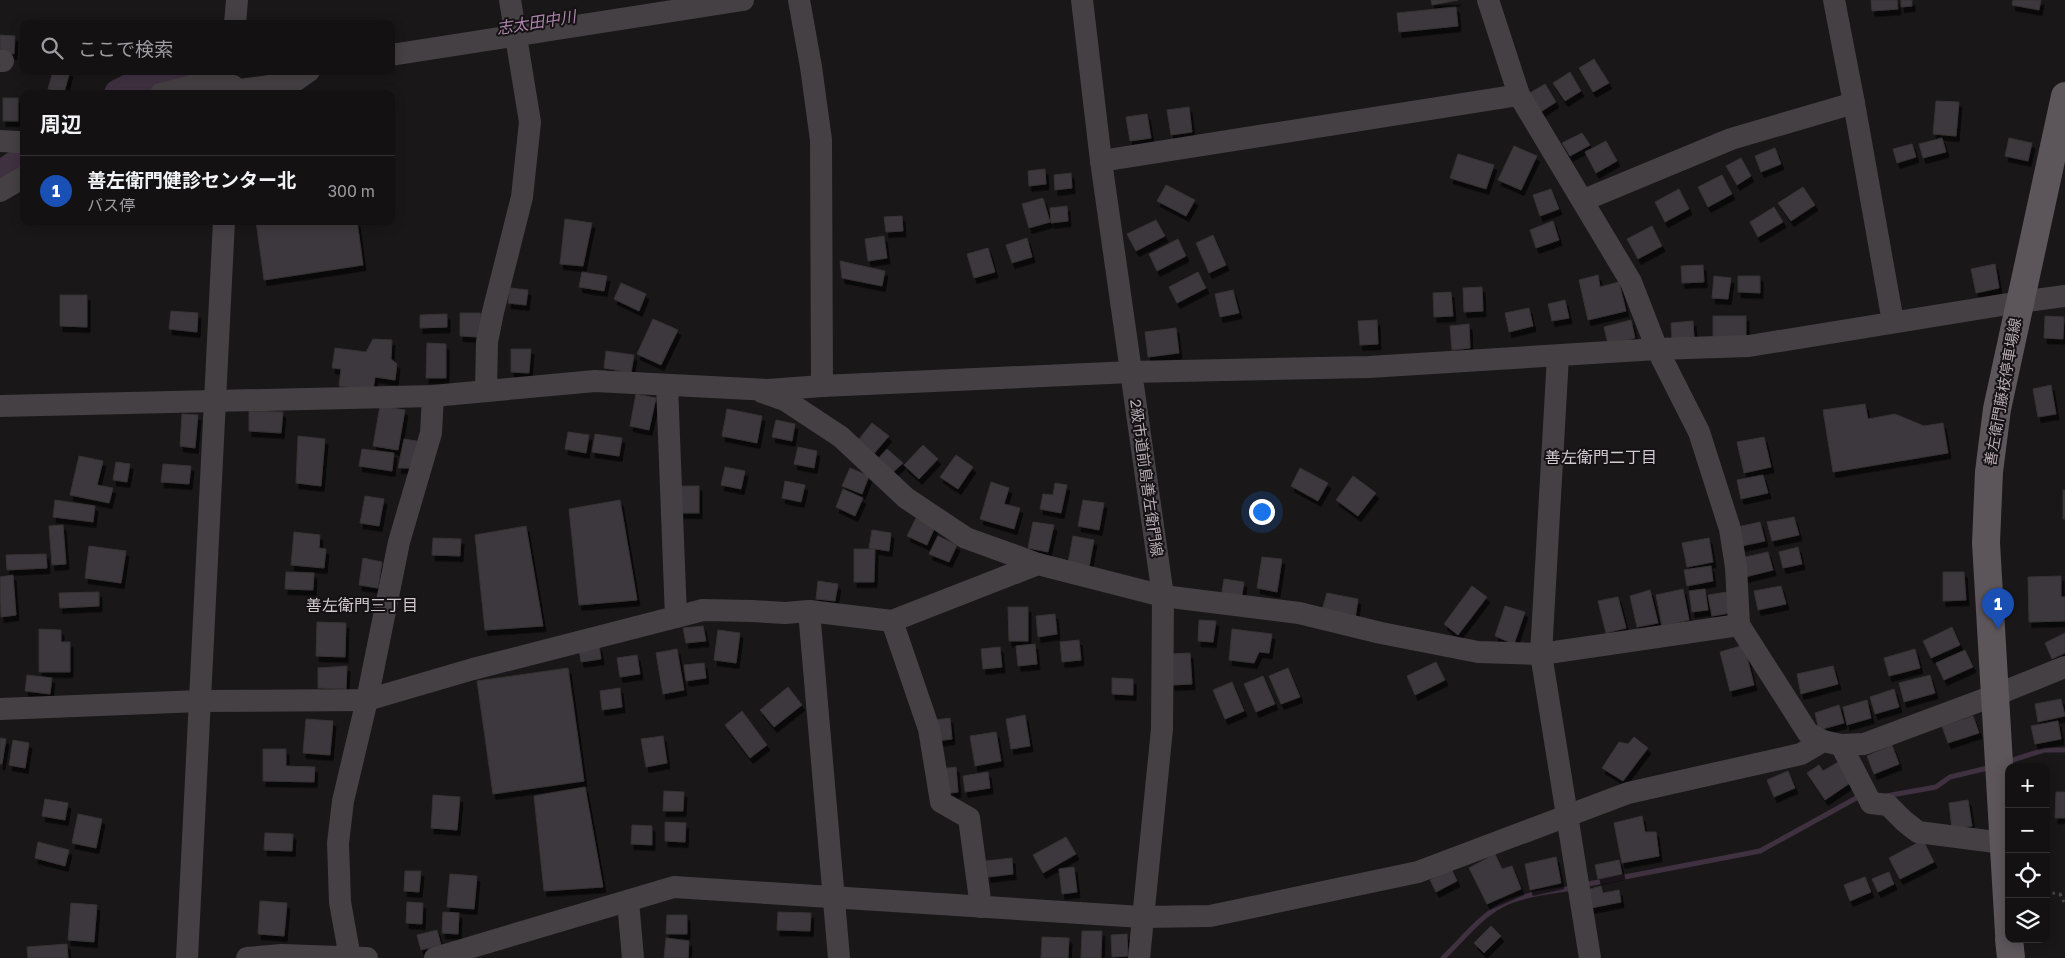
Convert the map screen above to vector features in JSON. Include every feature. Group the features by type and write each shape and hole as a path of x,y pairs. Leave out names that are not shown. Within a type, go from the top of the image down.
{"main road":[{"name":"善左衛門藤枝停車場線","path":"2007,898 1986,543 1989,472 1997,409 2065,96"},
{"path":"2009,943 2011,958"}],"street":[{"path":"235,20 237,0"},
{"path":"395,54 744,0"},
{"path":"799,0 821,140 822,386"},
{"name":"2級市道前島善左衛門線","path":"1082,0 1101,161 1163,596 1162,729 1138,958"},
{"path":"1488,0 1519,95 1584,200 1631,282 1657,349 1699,432 1730,529 1736,567 1739,625 1808,733 1832,743 1864,744 1994,696 2065,667"},
{"path":"1834,0 1893,322"},
{"path":"486,391 487,342 522,197 530,122 510,2"},
{"path":"177,90 200,84 292,83 303,75"},
{"path":"1101,161 1519,95"},
{"path":"1584,200 1731,139 1854,103"},
{"path":"0,190 20,179"},
{"path":"187,958 224,225"},
{"path":"0,406 433,396 595,380 754,389 1131,372 1369,367 1657,349 1749,346 2065,296"},
{"path":"1558,356 1541,654 1590,958"},
{"path":"668,385 676,617"},
{"path":"754,389 785,400 841,437 906,498 966,538 1038,564 1163,596 1299,613 1381,633 1478,652 1541,654 1739,625"},
{"path":"246,958 282,954 355,957 340,902 338,843 343,801 367,700 400,542 431,433 433,396"},
{"path":"0,709 200,701 367,700 473,669 703,610 784,613 809,611 892,622 1038,564"},
{"path":"809,611 839,958"},
{"path":"892,622 929,729 940,802 969,818 981,907"},
{"path":"435,958 674,887 1142,917 1210,916 1418,872 1628,793 1801,754 1832,743"},
{"path":"1832,743 1871,802 1888,805 1918,832 2003,844"},
{"path":"628,901 632,958"}],"path":[{"path":"2050,893 2065,895"},
{"path":"2060,894 2065,904"}],"building":[{"path":"1431,0 1458,0 1432,5"},
{"path":"1871,0 1897,0 1898,9 1872,11"},
{"path":"1901,0 1912,0 1912,6 1901,7"},
{"path":"2013,0 2041,0 2039,10 2012,5"},
{"path":"1456,7 1458,26 1399,32 1397,13"},
{"path":"0,35 15,36 14,54 0,53"},
{"path":"1594,59 1609,83 1593,92 1579,68"},
{"path":"1570,72 1581,91 1565,101 1553,83"},
{"path":"52,75 69,75 65,90 48,89"},
{"path":"1545,84 1556,102 1539,113 1528,94"},
{"path":"3,98 18,98 18,121 3,121"},
{"path":"1936,101 1959,102 1956,136 1933,134"},
{"path":"1189,107 1192,132 1171,135 1167,110"},
{"path":"1147,114 1151,138 1130,141 1126,117"},
{"path":"1582,133 1590,145 1570,156 1562,143"},
{"path":"1942,138 1946,152 1923,158 1919,144"},
{"path":"2009,138 2032,143 2028,161 2005,156"},
{"path":"1606,141 1617,161 1596,173 1585,152"},
{"path":"1912,144 1916,157 1897,163 1893,149"},
{"path":"1514,146 1537,156 1521,190 1498,180"},
{"path":"1775,148 1781,164 1761,172 1755,156"},
{"path":"1458,154 1494,165 1486,189 1450,178"},
{"path":"1741,158 1751,176 1737,185 1726,166"},
{"path":"1045,169 1046,184 1029,186 1028,171"},
{"path":"1071,173 1072,188 1055,190 1054,175"},
{"path":"1722,175 1732,194 1708,207 1698,187"},
{"path":"1166,185 1195,200 1186,216 1157,201"},
{"path":"1803,187 1815,205 1791,221 1778,203"},
{"path":"1551,189 1559,209 1540,216 1533,195"},
{"path":"1679,189 1689,209 1665,222 1655,202"},
{"path":"1043,198 1050,222 1029,228 1022,204"},
{"path":"1067,206 1068,221 1051,223 1050,208"},
{"path":"1774,207 1783,222 1758,237 1750,222"},
{"path":"902,216 903,231 886,232 884,217"},
{"path":"565,219 592,223 583,266 560,264"},
{"path":"1156,220 1165,236 1136,251 1127,234"},
{"path":"1553,221 1559,240 1536,248 1530,230"},
{"path":"257,225 358,225 363,265 264,280"},
{"path":"1652,226 1662,246 1638,259 1627,239"},
{"path":"1213,235 1226,265 1209,273 1196,243"},
{"path":"884,236 887,258 868,261 865,239"},
{"path":"1027,238 1032,257 1012,263 1006,245"},
{"path":"1178,239 1186,256 1157,271 1149,254"},
{"path":"988,248 995,272 974,278 967,254"},
{"path":"840,261 885,271 882,286 842,278"},
{"path":"1995,264 1999,288 1976,293 1971,269"},
{"path":"1703,265 1704,282 1682,283 1681,266"},
{"path":"582,272 607,276 604,291 579,287"},
{"path":"1198,272 1206,288 1177,303 1169,287"},
{"path":"1598,275 1600,287 1619,282 1626,311 1588,320 1579,280"},
{"path":"1714,276 1731,278 1728,299 1712,298"},
{"path":"1738,276 1760,276 1760,293 1738,292"},
{"path":"621,283 646,294 639,311 614,299"},
{"path":"1482,287 1483,311 1464,312 1463,288"},
{"path":"510,288 528,290 526,305 508,303"},
{"path":"1233,290 1239,313 1220,317 1215,294"},
{"path":"1451,292 1453,316 1434,317 1433,293"},
{"path":"60,295 87,295 87,327 60,326"},
{"path":"1565,300 1569,318 1552,321 1548,304"},
{"path":"1529,308 1533,326 1509,332 1505,313"},
{"path":"171,311 198,313 197,332 169,329"},
{"path":"460,313 481,313 478,337 460,336"},
{"path":"447,314 447,327 420,328 420,315"},
{"path":"1713,316 1746,316 1746,337 1713,337"},
{"path":"2045,316 2064,317 2063,339 2044,338"},
{"path":"653,319 678,330 661,365 637,354"},
{"path":"1377,320 1378,344 1360,345 1358,321"},
{"path":"1631,320 1635,338 1608,344 1604,327"},
{"path":"1693,321 1694,338 1672,339 1671,323"},
{"path":"1469,324 1470,348 1452,350 1450,326"},
{"path":"1176,328 1179,353 1148,357 1145,332"},
{"path":"373,339 392,340 391,359 397,364 395,380 375,377 373,390 339,386 341,369 332,368 335,348 366,352"},
{"path":"427,343 446,344 446,378 426,378"},
{"path":"511,349 531,349 529,373 511,372"},
{"path":"606,351 634,355 631,373 604,368"},
{"path":"2051,385 2056,414 2038,417 2033,389"},
{"path":"636,394 656,398 649,430 630,426"},
{"path":"1865,404 1868,419 1895,414 1924,426 1943,423 1948,453 1833,472 1823,410"},
{"path":"380,406 405,410 398,450 373,446"},
{"path":"727,409 762,416 757,443 722,436"},
{"path":"249,411 283,412 281,433 249,431"},
{"path":"182,414 198,415 195,448 180,446"},
{"path":"776,420 795,424 792,441 772,437"},
{"path":"872,423 889,436 871,457 855,444"},
{"path":"568,432 589,435 586,453 565,449"},
{"path":"595,434 622,438 619,456 592,452"},
{"path":"298,436 325,439 321,486 296,483"},
{"path":"1764,437 1771,467 1744,473 1737,442"},
{"path":"404,439 417,441 413,468 398,468"},
{"path":"923,445 938,459 919,479 904,465"},
{"path":"798,447 817,451 814,468 794,464"},
{"path":"362,449 394,453 392,471 359,466"},
{"path":"887,449 903,463 891,474 876,461"},
{"path":"956,455 973,467 958,489 940,477"},
{"path":"79,456 103,461 97,485 113,488 109,503 70,495"},
{"path":"116,462 130,464 127,482 113,480"},
{"path":"163,464 191,466 189,484 161,482"},
{"path":"725,467 745,471 741,489 721,485"},
{"path":"850,468 869,476 862,494 842,486"},
{"path":"1300,468 1328,483 1318,501 1291,486"},
{"path":"1763,475 1768,493 1741,499 1737,480"},
{"path":"1353,476 1376,493 1358,516 1336,500"},
{"path":"785,481 805,485 801,502 782,498"},
{"path":"991,482 1009,488 1004,504 1020,508 1014,529 980,519"},
{"path":"1055,483 1067,485 1061,513 1040,509 1043,494 1053,495"},
{"path":"681,486 699,486 699,513 681,513"},
{"path":"843,489 863,498 855,516 836,507"},
{"path":"2063,490 2065,490 2065,519 2063,519"},
{"path":"365,496 384,499 379,526 360,523"},
{"path":"55,500 95,506 93,522 53,517"},
{"path":"620,500 637,600 579,605 569,509"},
{"path":"1083,500 1104,503 1099,530 1078,526"},
{"path":"1794,517 1799,535 1772,541 1767,522"},
{"path":"916,518 935,527 927,545 907,536"},
{"path":"1033,522 1054,525 1048,552 1028,548"},
{"path":"1760,522 1765,541 1737,547 1733,528"},
{"path":"63,525 66,564 52,565 49,526"},
{"path":"526,526 543,626 485,630 475,535"},
{"path":"872,530 891,533 889,551 869,548"},
{"path":"294,532 320,535 319,548 326,549 324,568 291,565"},
{"path":"938,536 957,545 949,562 929,554"},
{"path":"1073,536 1094,540 1089,567 1068,563"},
{"path":"433,538 461,539 460,556 432,555"},
{"path":"1709,538 1713,562 1687,567 1682,543"},
{"path":"89,546 126,551 121,583 85,578"},
{"path":"1798,547 1802,564 1783,568 1779,552"},
{"path":"854,549 875,549 874,582 854,582"},
{"path":"1768,552 1773,570 1745,577 1741,558"},
{"path":"46,554 47,568 7,570 6,555"},
{"path":"1262,557 1282,559 1277,592 1257,588"},
{"path":"363,558 382,562 378,588 359,585"},
{"path":"1711,566 1713,581 1687,586 1684,570"},
{"path":"286,572 314,573 313,590 285,589"},
{"path":"1943,572 1964,572 1966,600 1943,601"},
{"path":"13,575 16,615 1,617 0,577"},
{"path":"2061,576 2061,597 2065,597 2065,621 2029,622 2028,577"},
{"path":"1224,579 1244,582 1241,601 1221,598"},
{"path":"818,581 838,584 835,601 816,599"},
{"path":"1472,586 1487,597 1458,635 1444,624"},
{"path":"1781,586 1786,604 1758,610 1754,591"},
{"path":"1683,589 1689,620 1662,626 1656,595"},
{"path":"1705,589 1708,610 1692,612 1689,591"},
{"path":"1650,590 1658,623 1637,627 1630,596"},
{"path":"99,592 99,606 60,608 59,593"},
{"path":"1727,592 1730,613 1712,616 1708,595"},
{"path":"1327,593 1358,599 1355,619 1321,613"},
{"path":"1618,597 1626,628 1606,633 1598,601"},
{"path":"1505,606 1525,612 1514,644 1495,636"},
{"path":"1008,607 1028,607 1028,641 1009,641"},
{"path":"1055,614 1057,634 1038,637 1036,616"},
{"path":"1199,620 1216,621 1213,642 1198,641"},
{"path":"317,622 346,623 345,657 316,656"},
{"path":"703,626 706,641 686,643 683,628"},
{"path":"1952,627 1960,645 1931,658 1923,641"},
{"path":"39,629 61,630 61,642 70,642 70,672 39,672"},
{"path":"1232,629 1272,634 1269,653 1259,652 1254,663 1229,660"},
{"path":"718,630 740,633 736,663 714,660"},
{"path":"2065,633 2065,653 2052,659 2045,643"},
{"path":"1079,640 1081,660 1062,662 1060,642"},
{"path":"1035,644 1037,664 1018,666 1016,646"},
{"path":"1744,645 1754,685 1730,691 1720,652"},
{"path":"599,646 601,659 581,662 579,649"},
{"path":"1000,647 1002,667 983,669 981,649"},
{"path":"677,649 684,690 663,694 656,653"},
{"path":"1915,649 1920,668 1889,676 1884,658"},
{"path":"1965,650 1973,667 1944,680 1936,663"},
{"path":"1190,653 1192,684 1172,685 1170,654"},
{"path":"637,655 640,674 620,677 617,658"},
{"path":"1436,662 1445,680 1415,695 1407,676"},
{"path":"704,663 706,678 686,681 684,665"},
{"path":"347,666 346,689 318,688 318,668"},
{"path":"1833,666 1838,684 1801,694 1797,674"},
{"path":"568,668 584,781 493,794 477,681"},
{"path":"1288,668 1300,697 1281,704 1269,676"},
{"path":"27,675 52,678 50,694 25,691"},
{"path":"1930,675 1935,693 1904,702 1899,683"},
{"path":"1263,676 1275,704 1256,712 1244,684"},
{"path":"1112,678 1133,679 1133,695 1112,694"},
{"path":"1232,682 1244,711 1225,719 1213,690"},
{"path":"788,687 802,705 774,727 760,710"},
{"path":"620,688 622,707 602,710 600,691"},
{"path":"1894,689 1899,707 1875,714 1870,697"},
{"path":"2061,699 2065,716 2038,722 2035,704"},
{"path":"1867,700 1871,718 1847,725 1843,707"},
{"path":"1839,705 1844,723 1819,730 1815,713"},
{"path":"742,711 767,745 750,758 725,725"},
{"path":"1025,715 1030,746 1011,749 1006,719"},
{"path":"1973,716 1979,733 1948,743 1942,726"},
{"path":"950,718 952,739 937,741 935,720"},
{"path":"306,719 333,721 330,755 303,753"},
{"path":"2058,721 2061,739 2035,744 2031,726"},
{"path":"996,732 1001,761 975,766 970,736"},
{"path":"663,736 667,763 646,767 641,739"},
{"path":"1634,737 1648,748 1623,781 1602,768 1619,742 1628,744"},
{"path":"0,738 6,739 2,764 0,764"},
{"path":"13,740 29,743 25,768 9,765"},
{"path":"1892,745 1899,764 1874,774 1867,756"},
{"path":"263,749 286,749 286,766 315,767 314,782 263,781"},
{"path":"1840,761 1853,781 1825,800 1807,773 1819,765 1823,771"},
{"path":"956,767 958,792 943,794 940,769"},
{"path":"1788,771 1795,788 1774,797 1767,780"},
{"path":"988,772 990,788 965,792 963,776"},
{"path":"585,787 603,887 544,891 534,796"},
{"path":"664,791 684,792 683,811 663,811"},
{"path":"2056,792 2065,792 2065,818 2055,818"},
{"path":"433,795 460,797 457,830 431,828"},
{"path":"45,799 68,803 65,820 42,816"},
{"path":"1968,800 1972,826 1952,829 1949,803"},
{"path":"78,814 102,819 96,848 72,843"},
{"path":"1642,816 1645,832 1656,832 1659,856 1622,863 1614,823"},
{"path":"665,822 686,823 685,842 665,841"},
{"path":"632,825 652,826 652,845 631,844"},
{"path":"265,833 293,834 292,851 264,850"},
{"path":"1066,837 1076,854 1043,873 1033,855"},
{"path":"1923,840 1934,862 1900,879 1889,858"},
{"path":"38,842 69,850 65,866 35,858"},
{"path":"1495,854 1502,869 1512,866 1521,889 1487,904 1469,868"},
{"path":"1556,857 1561,883 1530,890 1525,864"},
{"path":"1012,858 1013,874 988,877 986,861"},
{"path":"1619,860 1622,874 1598,879 1595,865"},
{"path":"1074,867 1077,892 1062,894 1059,869"},
{"path":"1451,868 1457,881 1436,892 1430,880"},
{"path":"405,871 421,871 419,892 404,891"},
{"path":"1889,872 1894,884 1878,892 1872,879"},
{"path":"450,874 477,876 474,909 447,907"},
{"path":"1865,877 1871,892 1850,901 1844,885"},
{"path":"1601,886 1603,893 1619,890 1621,902 1591,908 1587,890"},
{"path":"260,901 287,903 284,936 258,934"},
{"path":"407,902 423,903 422,924 406,923"},
{"path":"71,903 97,905 94,942 68,940"},
{"path":"443,912 459,913 458,934 442,933"},
{"path":"778,912 811,913 810,931 777,930"},
{"path":"667,915 687,915 687,934 666,934"},
{"path":"1491,926 1501,936 1484,953 1474,943"},
{"path":"437,930 441,945 421,950 417,935"},
{"path":"1082,931 1102,931 1101,958 1081,958"},
{"path":"1127,934 1128,956 1112,957 1111,935"},
{"path":"1042,937 1069,938 1068,958 1041,958"},
{"path":"666,938 689,941 688,958 664,958"},
{"path":"67,944 68,958 28,958 27,947"}],"waterway":[{"name":"志太田中川","path":"127,90 164,75"},
{"name":"志太田中川","path":"0,176 20,163"},
{"path":"2007,762 2044,750 2065,750"},
{"path":"1886,796 1936,787 1950,777 1992,767"},
{"path":"1583,885 1760,851 1860,796"},
{"path":"1443,958 1481,920 1508,902 1524,897 1573,888"}],"place":[{"name":"善左衛門健診センター北","path":"1998,629"}],"district":[{"name":"善左衛門二丁目","path":"1601,457"},
{"name":"善左衛門三丁目","path":"362,605"}]}
